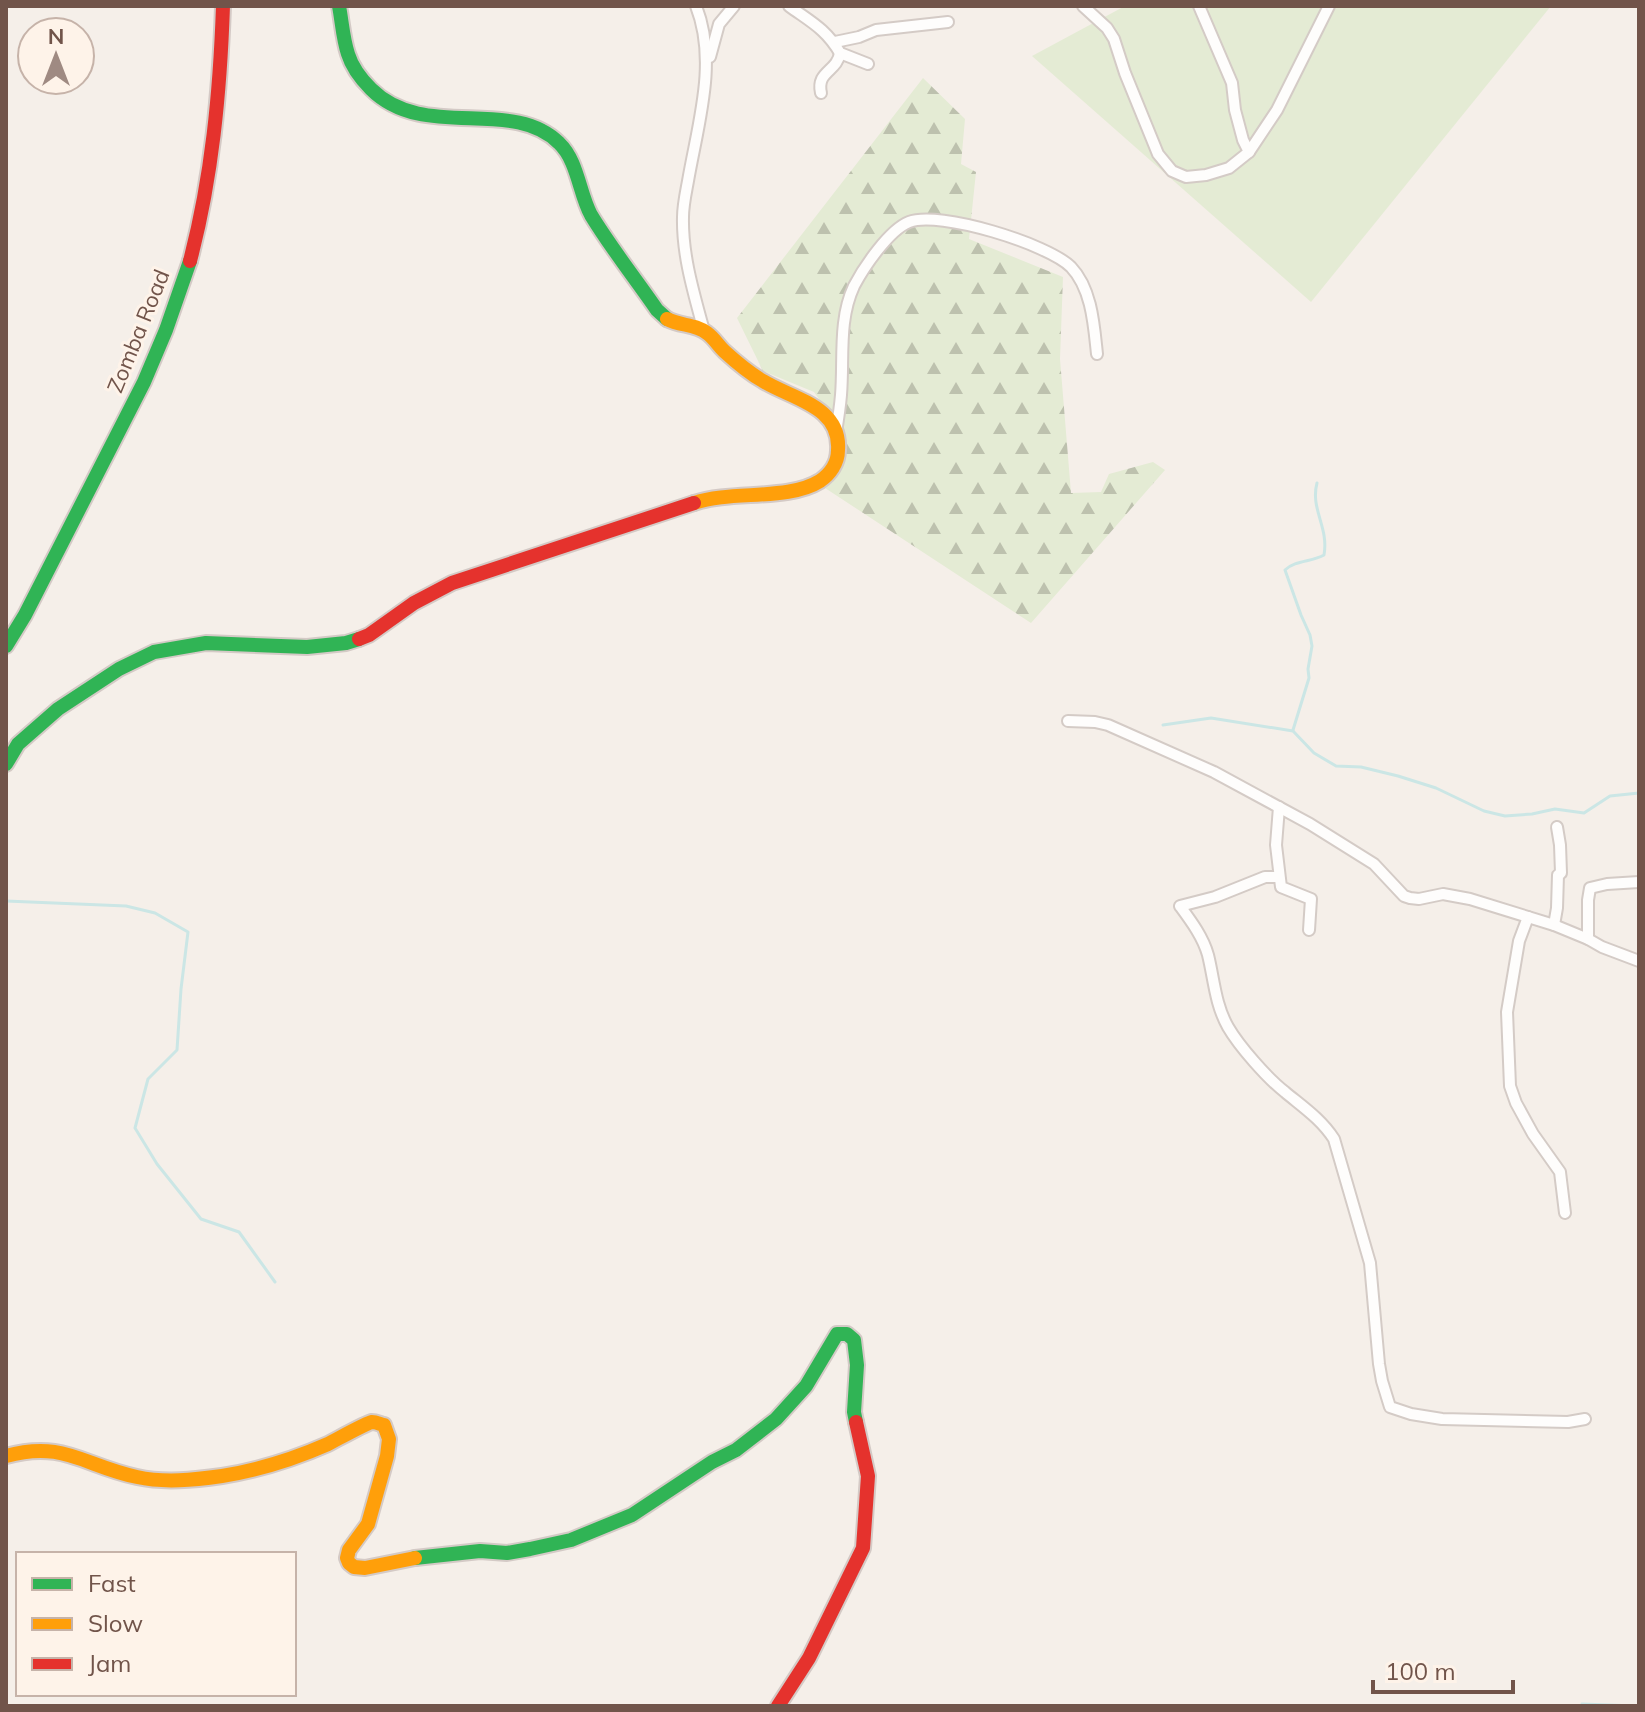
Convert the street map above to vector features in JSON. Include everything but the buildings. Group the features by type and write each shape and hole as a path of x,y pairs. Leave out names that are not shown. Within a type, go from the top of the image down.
{"main road":[{"name":"Zomba Road","path":"6,646 25,615 148,375 177,304 194,247 216,138 223,6"},
{"path":"6,764 18,744 58,709 119,669 154,652 206,643 317,647 357,640 383,627 430,593 452,583 702,500 778,492 813,484 830,473 835,463 839,440 836,432 809,402 760,380 704,331 670,322 657,310 591,214 570,159 554,138 521,123 430,117 384,102 362,80 348,56 339,6"},
{"path":"6,1456 41,1450 64,1453 132,1477 174,1481 230,1476 281,1463 372,1422 379,1423 388,1432 387,1456 368,1524 349,1550 349,1563 365,1568 426,1556 480,1551 507,1553 571,1540 632,1515 712,1462 736,1450 776,1419 806,1386 837,1334 847,1334 854,1340 857,1365 854,1412 868,1476 863,1548 809,1658 778,1706"}],"street":[{"path":"696,6 704,34 707,71"},
{"path":"704,331 689,269 683,215 714,38 719,24 734,6"},
{"path":"789,6 820,28 835,42 840,53 838,62 821,78 821,93"},
{"path":"1083,6 1107,28 1114,39 1128,83 1158,154 1172,171 1186,177 1229,168 1249,152 1277,110 1329,6"},
{"path":"1199,6 1232,83 1235,110 1249,152"},
{"path":"835,42 849,41 876,30 948,22"},
{"path":"840,53 868,64"},
{"path":"836,432 844,326 850,297 854,286 883,244 900,226 912,220 928,219 981,228 1059,258 1071,267 1083,286 1093,318 1097,354"},
{"path":"1068,721 1095,722 1126,732 1214,772 1363,856 1404,896 1419,899 1455,895 1554,925 1639,961"},
{"path":"1279,807 1276,845 1281,887 1311,899 1309,930"},
{"path":"1554,925 1558,875 1561,873 1557,827"},
{"path":"1279,877 1265,877 1215,897 1180,906 1207,953 1214,990 1228,1027 1282,1090 1317,1118 1334,1139 1370,1263 1379,1364 1390,1407 1442,1419 1568,1422 1585,1419"},
{"path":"1588,939 1590,888 1639,882"},
{"path":"1528,917 1519,941 1507,1012 1510,1086 1533,1134 1560,1172 1565,1213"}],"green space":[{"path":"1125,6 1551,6 1311,302 1032,56"},
{"path":"923,78 965,119 961,164 976,172 969,239 1063,277 1060,359 1071,493 1101,492 1109,474 1153,462 1165,470 1031,623 825,488 841,430 814,392 763,371 737,318"}],"waterway":[{"path":"1293,730 1309,678 1312,646 1285,570 1324,555 1324,536 1315,492 1317,483"},
{"path":"1163,725 1211,718 1293,731 1314,753 1336,766 1361,767 1398,776 1436,788 1484,811 1505,816 1555,809 1584,813 1610,796 1639,793"},
{"path":"6,901 126,906 155,913 188,932 177,1050 148,1079 135,1128 157,1164 201,1219 239,1232 275,1282"},
{"path":"1582,1704 1635,1706"}],"traffic: fast":[{"path":"339,6 352,64 371,89 392,105 441,117 517,122 540,129 559,143 570,159 591,215 657,310 667,319"},
{"path":"6,646 25,615 144,382 190,261"},
{"path":"6,764 18,744 58,709 119,669 154,652 206,643 307,647 359,639"},
{"path":"415,1558 530,1549 571,1540 632,1515 712,1462 736,1450 776,1419 806,1386 837,1334 847,1334 854,1340 856,1422"}],"traffic: slow":[{"path":"667,319 707,333 753,374 823,414 832,423 837,435 837,459 830,472 820,481 792,491 694,503"},
{"path":"6,1456 43,1451 73,1456 147,1479 201,1479 236,1474 276,1463 328,1444 372,1422 384,1425 389,1439 387,1456 368,1524 349,1550 347,1558 354,1567 365,1568 415,1558"}],"traffic: jam":[{"path":"190,261 214,135 223,6"},
{"path":"359,639 414,603 452,583 694,503"},
{"path":"778,1706 809,1658 863,1548 868,1476 856,1422"}]}
